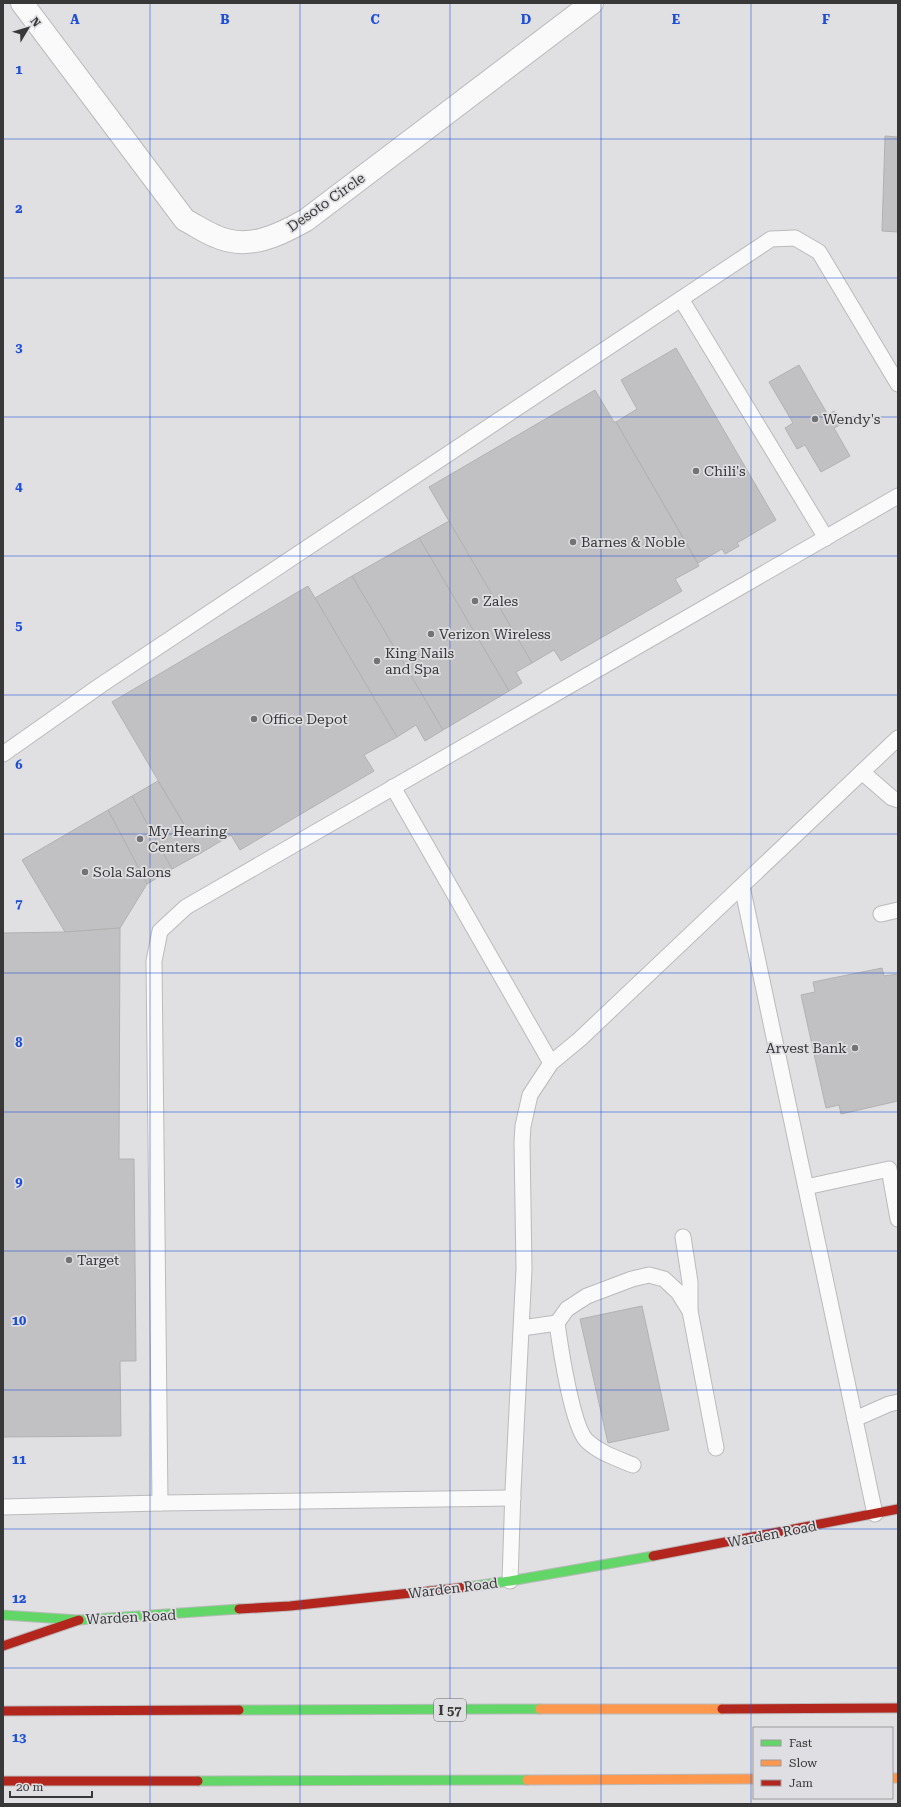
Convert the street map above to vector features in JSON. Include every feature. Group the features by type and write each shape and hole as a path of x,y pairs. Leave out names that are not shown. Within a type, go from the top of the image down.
{"main road":[{"name":"Warden Road","path":"3,1615 79,1620 290,1606 510,1581 635,1560 898,1509"},
{"path":"3,1646 79,1620"},
{"name":"I 57","path":"3,1711 898,1708"},
{"path":"3,1781 753,1779"}],"street":[{"name":"Desoto Circle","path":"22,3 185,220 216,237 240,242 261,240 278,235 306,220 592,3"}],"lane":[{"path":"3,754 101,685 771,239 795,238 819,252 898,384"},
{"path":"681,299 826,538"},
{"path":"160,1503 154,961 160,931 186,907 898,496"},
{"path":"510,1581 524,1269 522,1194 523,1126 530,1095 551,1063 580,1038 898,738"},
{"path":"862,772 892,798 898,800"},
{"path":"393,787 551,1063"},
{"path":"742,886 875,1514"},
{"path":"881,914 898,910"},
{"path":"806,1187 893,1168 898,1218"},
{"path":"683,1236 690,1282 690,1311 716,1448"},
{"path":"522,1328 557,1322 567,1309 587,1296 632,1279 649,1276 664,1279 678,1292 690,1311"},
{"path":"557,1322 576,1420 585,1440 599,1451 633,1465"},
{"path":"855,1419 889,1404 898,1402"},
{"path":"3,1507 160,1503 513,1498"}],"building":[{"path":"885,136 898,137 898,232 882,231"},
{"name":"Chili's","path":"676,348 776,520 737,543 739,546 725,554 722,549 698,563 616,422 637,409 621,380"},
{"name":"Wendy's","path":"799,365 828,415 834,411 842,424 834,428 850,456 821,472 805,445 797,449 785,428 793,423 769,382"},
{"name":"Barnes & Noble","path":"595,390 614,422 616,422 699,566 675,579 682,591 561,661 554,650 532,663 429,487"},
{"name":"Zales","path":"449,521 532,663 516,672 522,683 509,691 419,538"},
{"name":"Verizon Wireless","path":"419,538 509,691 443,730 352,576"},
{"name":"King Nails and Spa","path":"352,576 443,730 425,741 416,725 397,737 315,598"},
{"name":"Office Depot","path":"308,586 397,737 364,755 374,771 240,850 231,835 201,853 112,702"},
{"path":"158,781 201,853 172,869 132,796"},
{"name":"My Hearing Centers","path":"132,796 172,869 147,884 108,810"},
{"name":"Sola Salons","path":"108,810 147,884 120,928 65,932 22,860"},
{"name":"Target","path":"120,928 119,1159 134,1159 136,1361 120,1361 121,1436 3,1437 3,933 65,932"},
{"name":"Arvest Bank","path":"882,968 884,976 898,974 898,1101 841,1114 839,1105 826,1108 801,995 815,992 813,982"},
{"path":"642,1306 669,1430 608,1443 580,1319"}],"traffic: fast":[{"path":"467,1587 653,1556"},
{"path":"3,1615 79,1620 239,1609"},
{"path":"239,1710 540,1709"},
{"path":"198,1781 527,1780"}],"traffic: slow":[{"path":"540,1709 722,1709"},
{"path":"893,1778 898,1778"},
{"path":"527,1780 753,1779"}],"traffic: jam":[{"path":"653,1556 898,1509"},
{"path":"239,1609 290,1606 467,1587"},
{"path":"3,1646 79,1620"},
{"path":"722,1709 898,1708"},
{"path":"3,1711 239,1710"},
{"path":"3,1781 198,1781"}],"place":[{"name":"Wendy's","path":"815,419"},
{"name":"Chili's","path":"696,471"},
{"name":"Barnes & Noble","path":"573,542"},
{"name":"Zales","path":"475,601"},
{"name":"Verizon Wireless","path":"431,634"},
{"name":"King Nails and Spa","path":"377,661"},
{"name":"Office Depot","path":"254,719"},
{"name":"My Hearing Centers","path":"140,839"},
{"name":"Sola Salons","path":"85,872"},
{"name":"Arvest Bank","path":"855,1048"},
{"name":"Target","path":"69,1260"}]}
